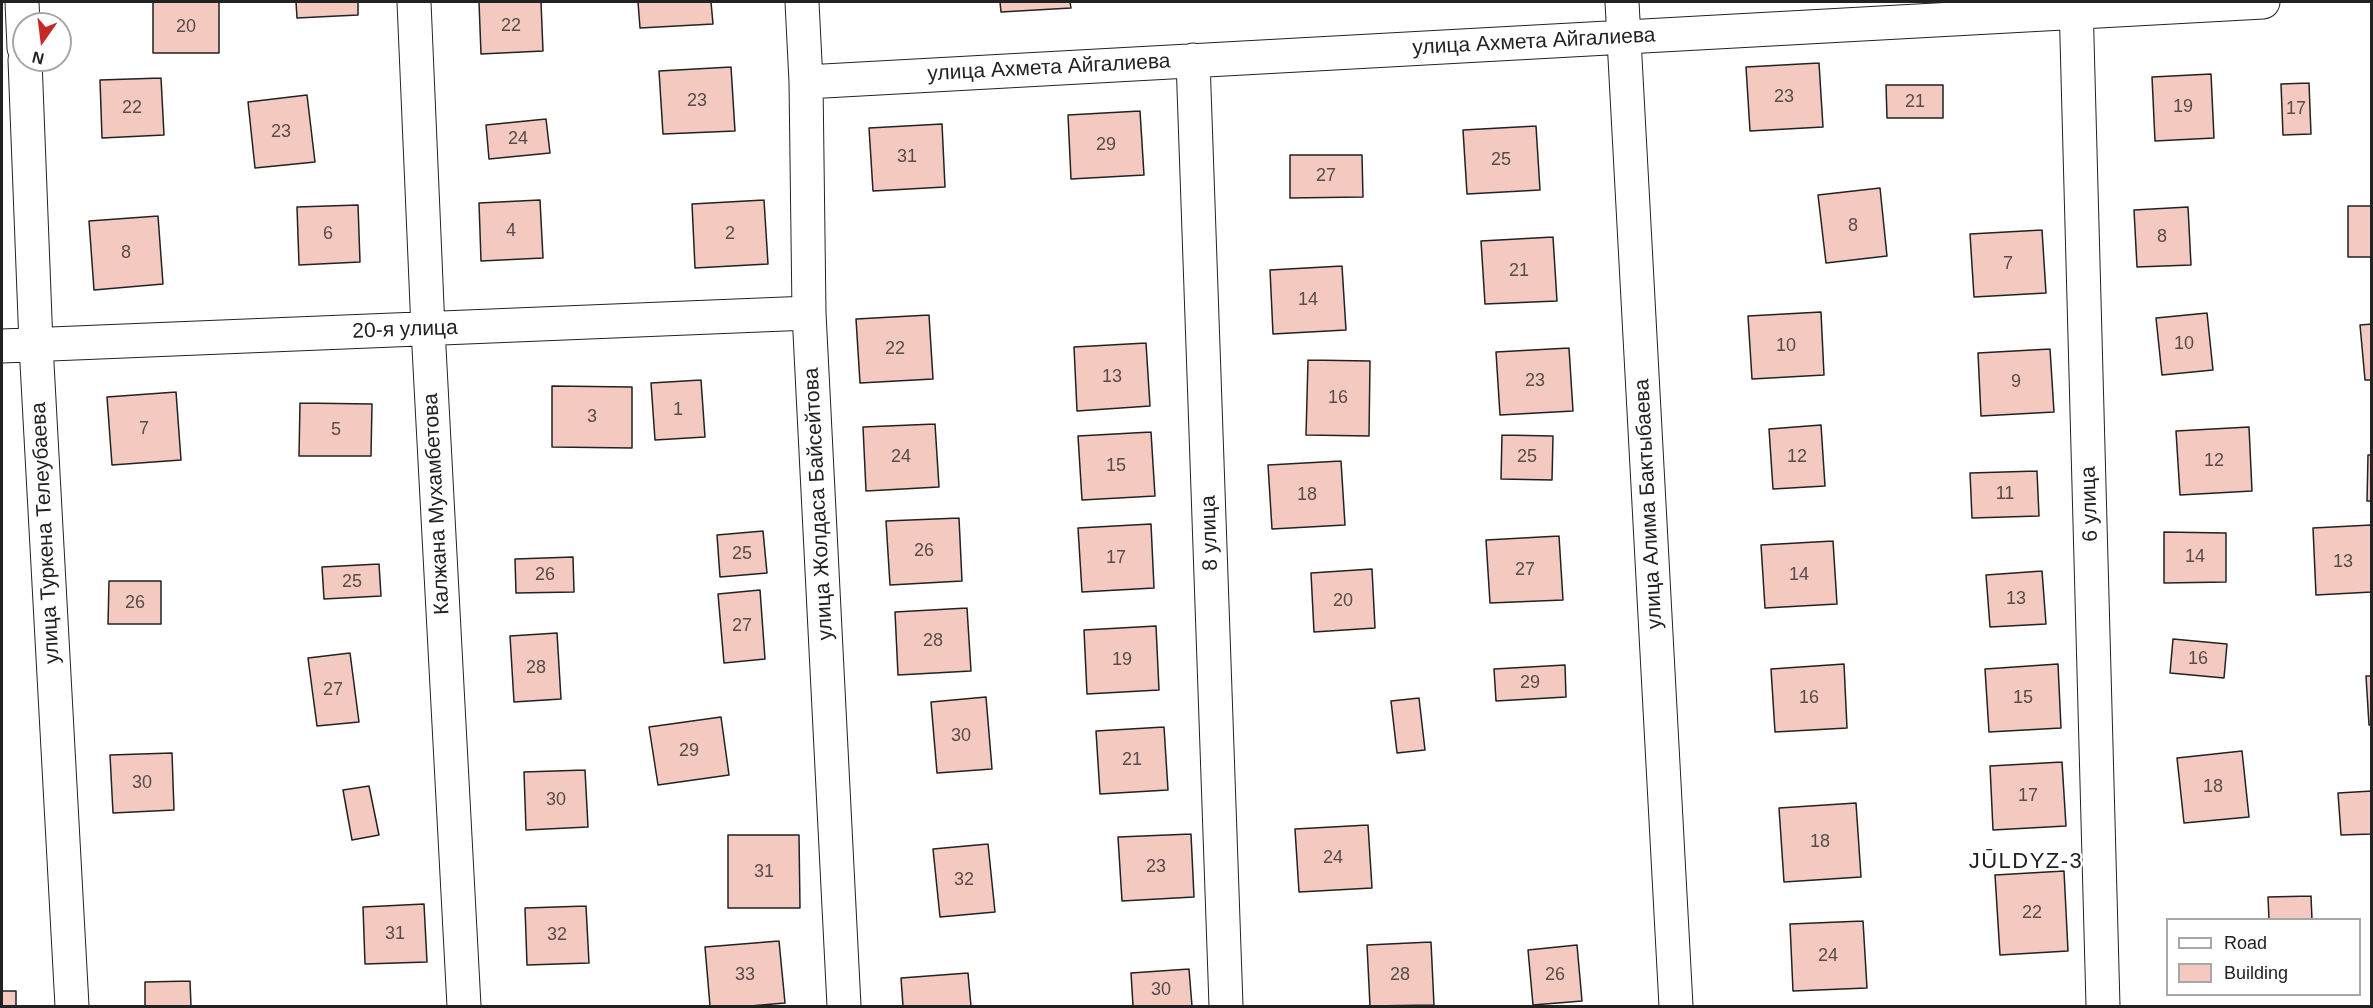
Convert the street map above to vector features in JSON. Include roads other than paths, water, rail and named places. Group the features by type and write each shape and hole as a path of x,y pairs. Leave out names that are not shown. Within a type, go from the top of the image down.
{"street":[{"name":"Калжана Мухамбетова","path":"414,2 428,329 464,1006"},
{"name":"улица Жолдаса Байсейтова","path":"802,2 806,82 809,314 844,1006"},
{"name":"улица Алима Бактыбаева","path":"1622,2 1676,1006"},
{"name":"улица Ахмета Айгалиева","path":"806,82 1624,37 2076,7 2263,2"},
{"name":"6 улица","path":"2076,7 2103,1006"},
{"name":"8 улица","path":"1193,60 1226,1006"},
{"name":"улица Туркена Телеубаева","path":"25,72 36,345 72,1006"},
{"name":"20-я улица","path":"2,346 809,314"}],"district":[{"name":"JŪLDYZ-3","path":"2026,862"}]}
